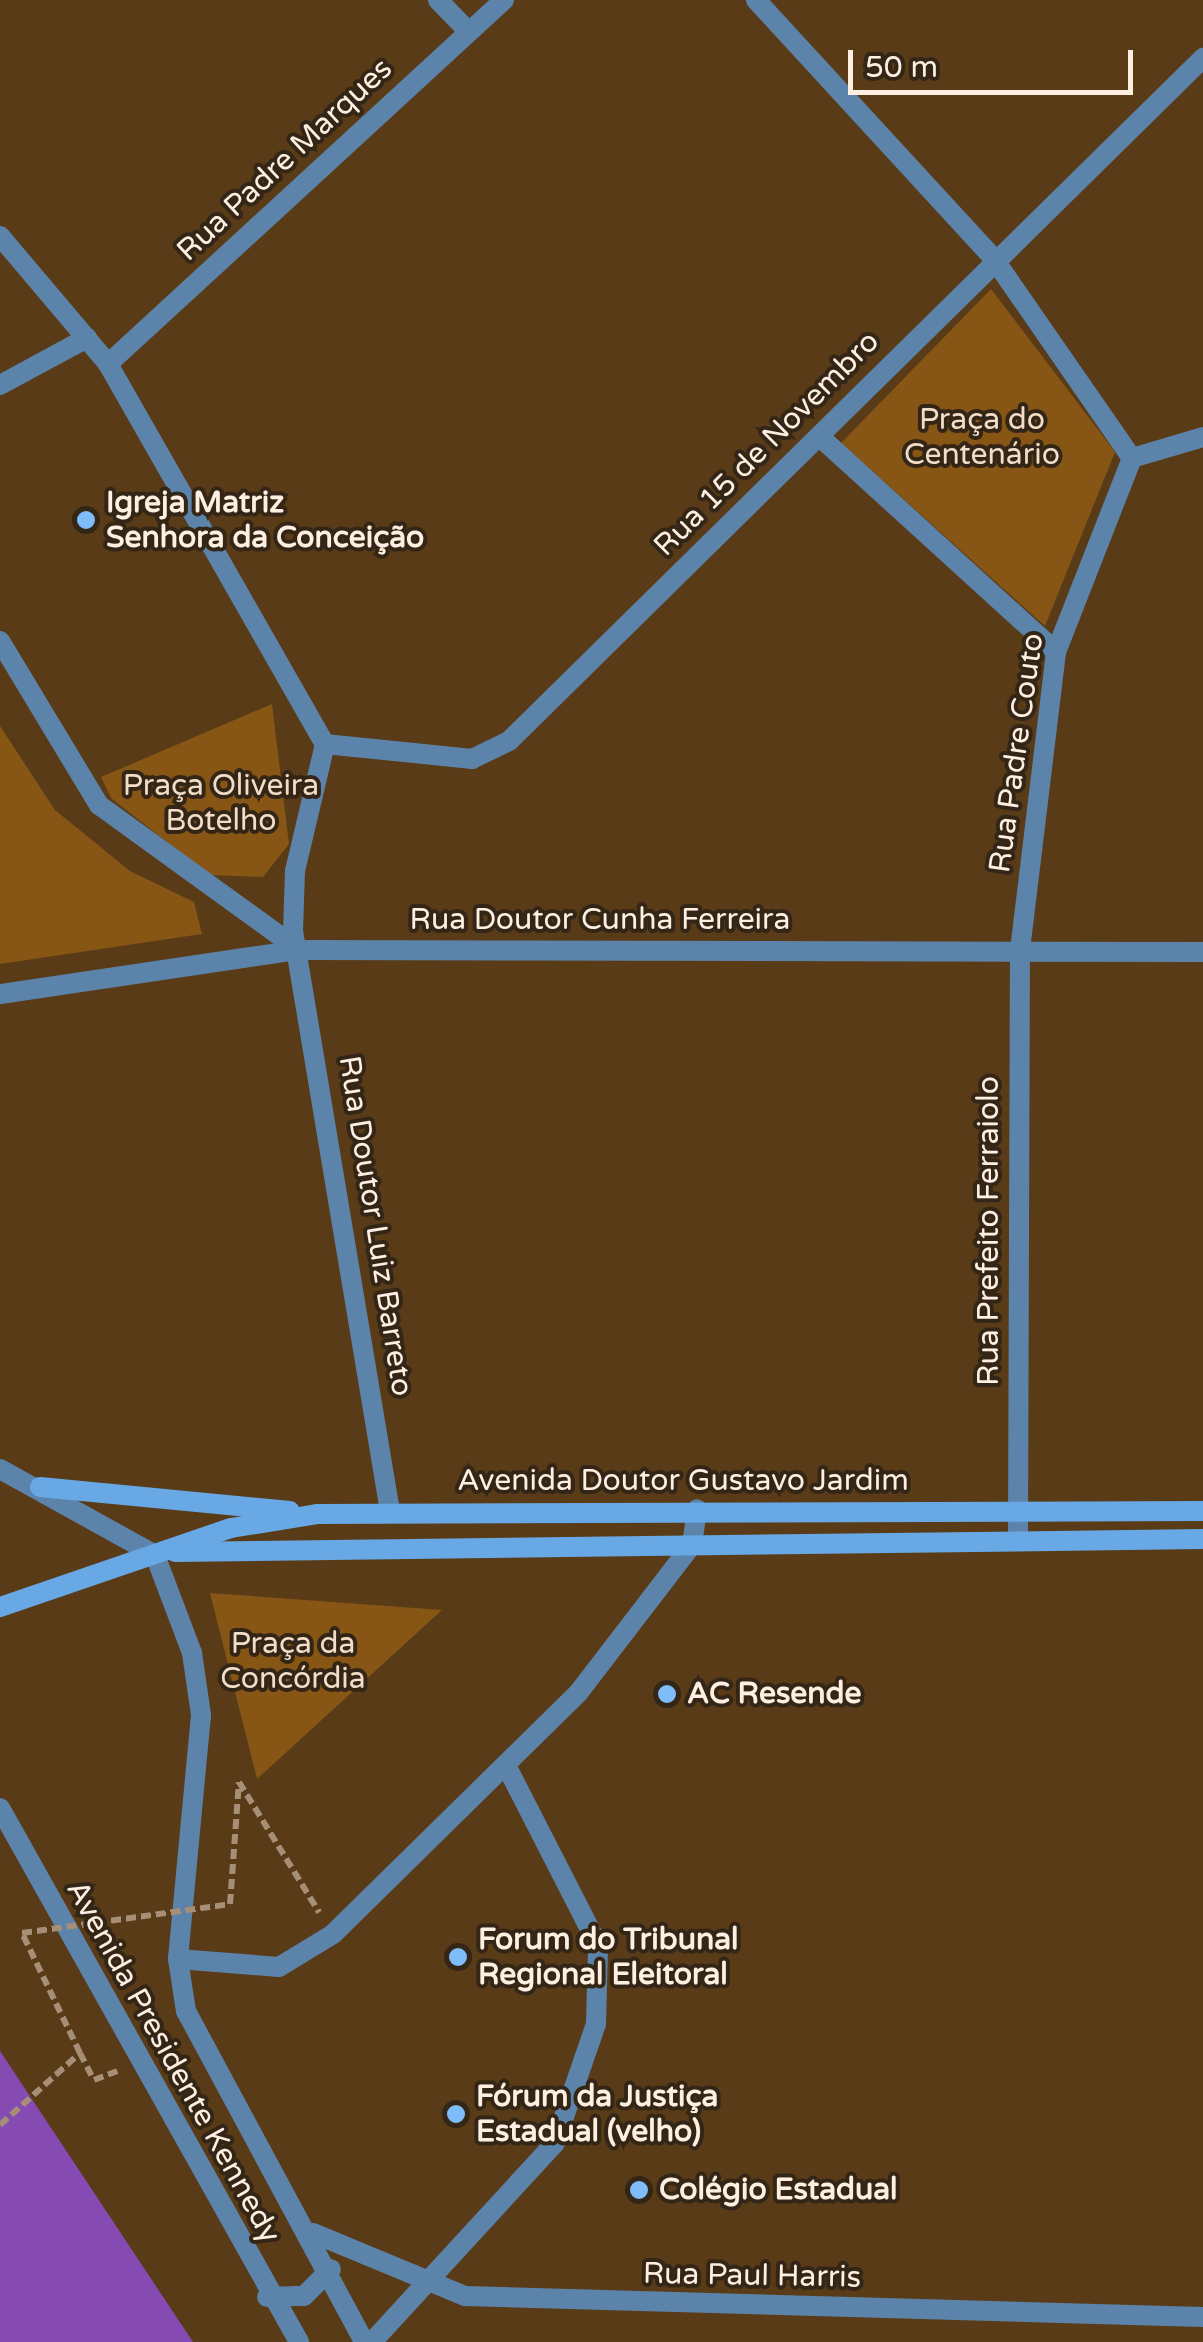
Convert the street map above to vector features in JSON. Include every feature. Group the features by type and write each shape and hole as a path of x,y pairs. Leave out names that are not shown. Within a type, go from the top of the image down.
{"main road":[{"path":"40,1487 317,1514"},
{"name":"Avenida Doutor Gustavo Jardim","path":"0,1607 231,1528 317,1514 697,1509 1203,1511"},
{"name":"Avenida Doutor Gustavo Jardim","path":"162,1554 1203,1539"}],"street":[{"path":"438,0 468,31"},
{"name":"Rua Padre Marques","path":"108,364 504,0"},
{"path":"756,0 994,259 1132,458 1203,436"},
{"name":"Rua 15 de Novembro","path":"325,744 490,753 820,437 994,259 1203,58"},
{"path":"0,236 108,364 325,744"},
{"path":"0,385 86,338"},
{"path":"820,437 1056,652"},
{"name":"Rua Padre Couto","path":"1020,950 1056,652 1132,458"},
{"path":"0,642 98,805 300,950"},
{"name":"Rua Doutor Luiz Barreto","path":"325,744 295,870 300,950 390,1511"},
{"name":"Rua Doutor Cunha Ferreira","path":"0,994 300,950 1203,952"},
{"name":"Rua Prefeito Ferraiolo","path":"1018,1539 1020,950"},
{"path":"0,1469 162,1554"},
{"path":"178,1959 279,1967 333,1934 508,1769 692,1545 697,1509"},
{"name":"Avenida Presidente Kennedy","path":"162,1554 192,1653 201,1715 178,1959 186,2011 313,2234 364,2342"},
{"path":"372,2342 555,2142 596,2024 598,1945 508,1769"},
{"name":"Avenida Presidente Kennedy","path":"0,1808 267,2297 299,2342"},
{"name":"Rua Paul Harris","path":"313,2234 424,2284 502,2300 1203,2318"},
{"path":"267,2297 304,2296 330,2269"}],"path":[{"path":"94,2080 22,1932 230,1904 239,1782 333,1934"},
{"path":"0,2126 80,2052"}],"green space":[{"name":"Praça do Centenário","path":"991,289 1115,452 1045,626 841,443"},
{"name":"Praça Oliveira Botelho","path":"272,704 289,844 263,877 209,875 111,798 101,777"},
{"path":"0,726 55,810 130,871 194,902 202,934 0,964"},
{"name":"Praça da Concórdia","path":"210,1593 442,1610 257,1779"}],"shaded area":[{"path":"0,2051 193,2342 0,2342"}],"place":[{"name":"Igreja Matriz Senhora da Conceição","path":"86,520"},
{"name":"AC Resende","path":"667,1694"},
{"name":"Forum do Tribunal Regional Eleitoral","path":"458,1957"},
{"name":"Fórum da Justiça Estadual (velho)","path":"456,2114"},
{"name":"Colégio Estadual","path":"639,2190"}]}
